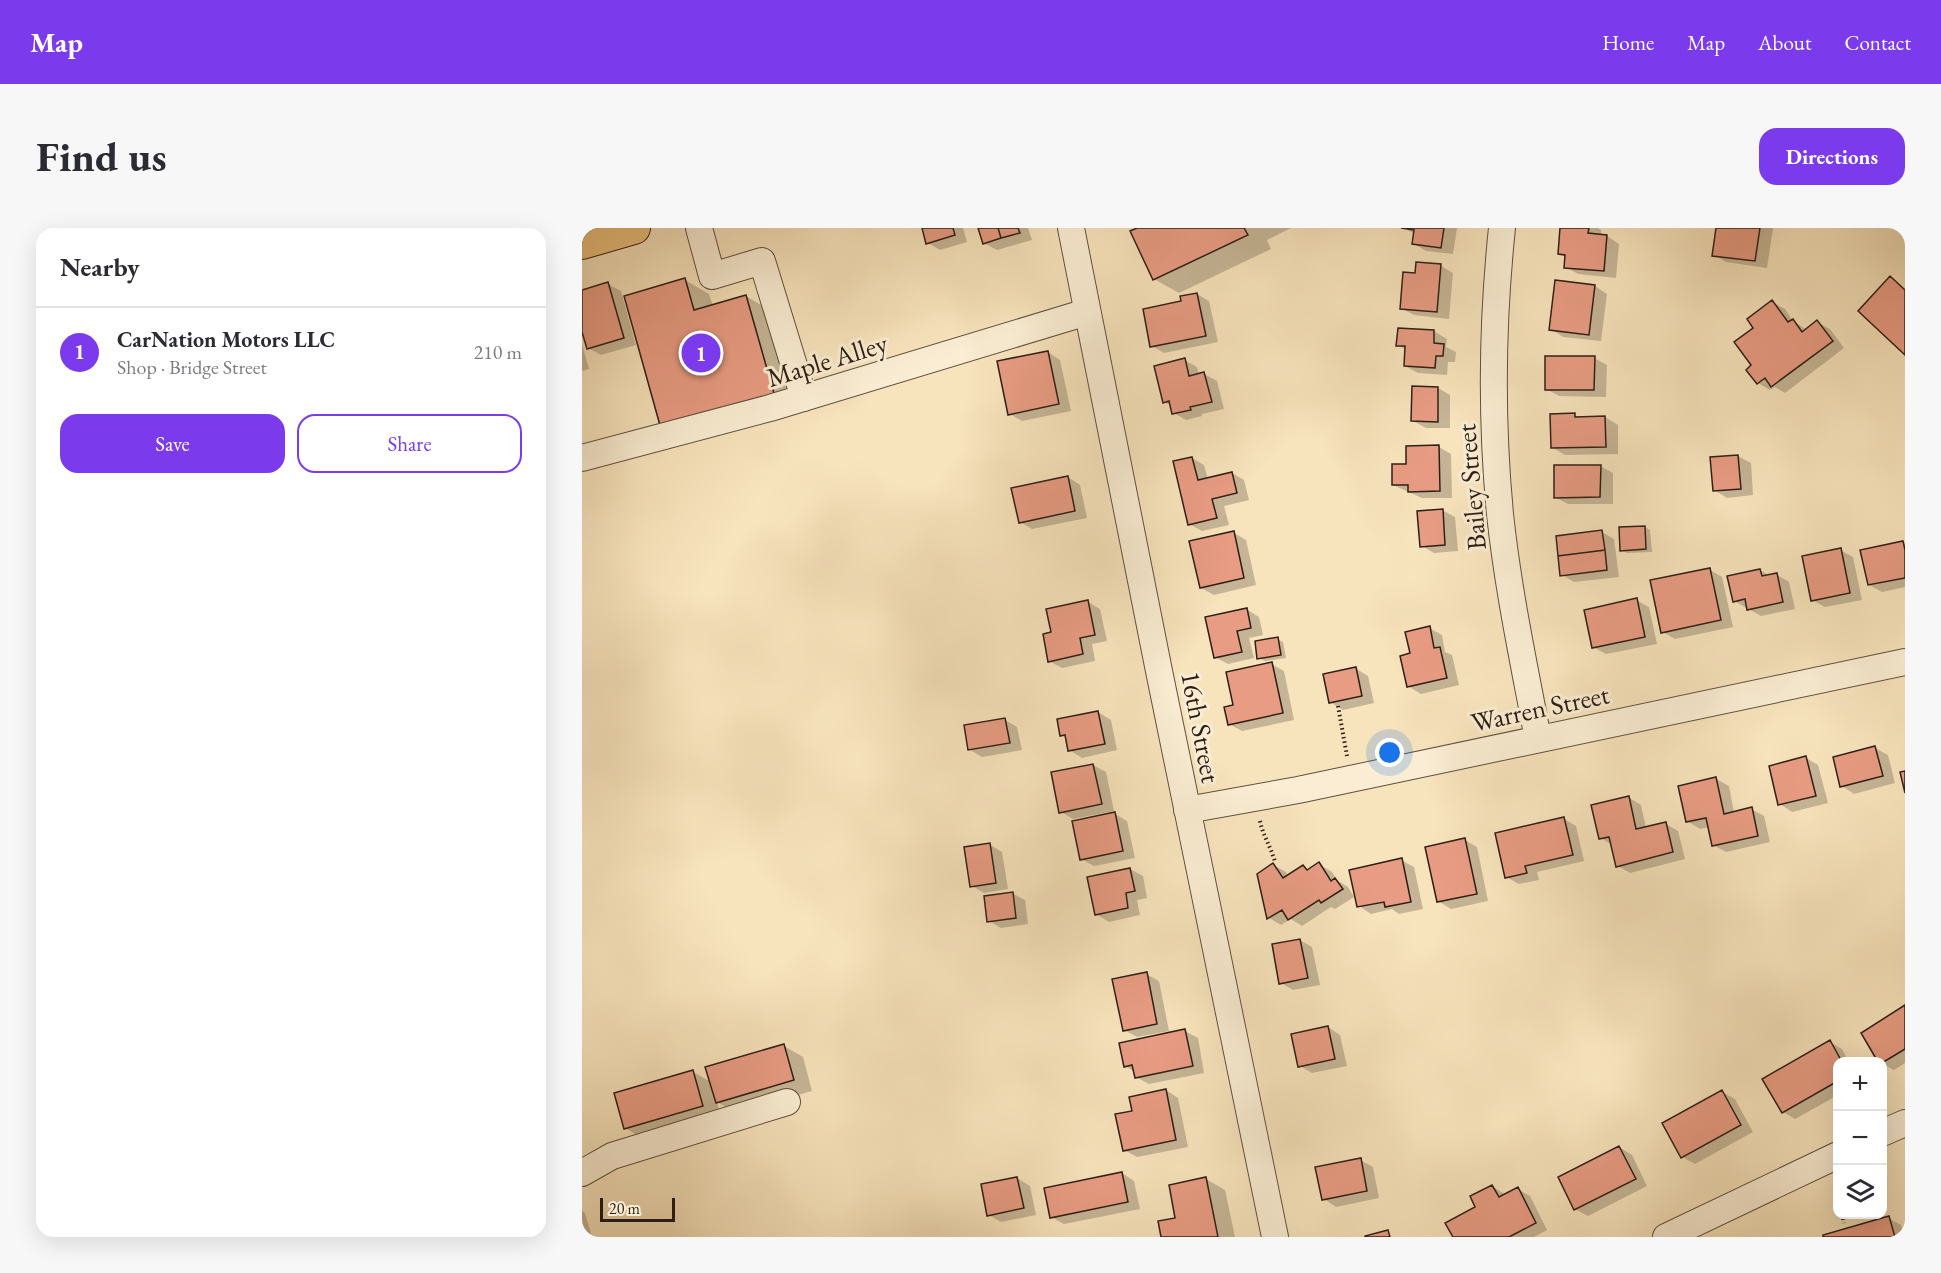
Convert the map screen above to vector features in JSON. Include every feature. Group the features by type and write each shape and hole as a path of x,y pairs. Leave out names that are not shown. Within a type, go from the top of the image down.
{"main road":[{"path":"582,243 634,228"}],"street":[{"path":"699,228 712,276 762,261 804,398"},
{"name":"16th Street","path":"1071,228 1275,1237"},
{"name":"Bailey Street","path":"1502,228 1498,266 1494,372 1500,517 1515,619 1538,739"},
{"name":"Maple Alley","path":"582,458 804,398 1087,312"},
{"name":"Warren Street","path":"1187,810 1351,779 1905,662"},
{"path":"582,1173 612,1156 787,1102"},
{"path":"1887,1131 1905,1123"},
{"path":"1666,1237 1833,1157"}],"path":[{"path":"1338,706 1351,779"},
{"path":"1256,798 1263,834 1275,862"},
{"path":"1843,1219 1844,1223"}],"building":[{"path":"922,228 953,228 955,235 926,244"},
{"path":"978,228 998,228 1001,238 983,244"},
{"path":"998,228 1018,228 1020,233 1001,238"},
{"path":"1137,228 1244,228 1248,235 1153,280 1130,231"},
{"path":"1401,228 1444,228 1441,248 1412,244 1414,230"},
{"path":"1560,228 1589,228 1588,233 1607,235 1604,271 1564,268 1565,255 1558,254"},
{"path":"1716,228 1760,228 1755,261 1712,256"},
{"path":"1416,262 1441,264 1437,312 1400,309 1403,272 1415,273"},
{"path":"1890,276 1905,290 1905,355 1858,311"},
{"path":"685,278 694,310 746,295 775,397 661,429 624,296"},
{"path":"1555,280 1595,285 1589,335 1549,330"},
{"path":"608,282 624,338 587,349 582,332 582,290"},
{"path":"1197,293 1206,336 1150,347 1143,309 1181,301 1180,296"},
{"path":"1772,300 1788,322 1793,319 1802,332 1817,320 1833,341 1771,387 1765,378 1757,384 1746,370 1751,365 1734,342 1753,328 1747,319"},
{"path":"1398,328 1434,330 1434,343 1444,344 1443,356 1436,356 1435,368 1404,366 1405,346 1396,346"},
{"path":"1048,351 1059,404 1008,415 997,361"},
{"path":"1545,356 1595,356 1594,390 1545,390"},
{"path":"1185,358 1189,376 1204,372 1212,402 1172,414 1169,401 1163,403 1154,366"},
{"path":"1412,386 1438,387 1438,422 1411,421"},
{"path":"1575,413 1575,417 1605,416 1606,447 1551,448 1550,414"},
{"path":"1439,445 1440,491 1408,492 1408,485 1392,485 1392,464 1406,464 1406,446"},
{"path":"1738,455 1741,489 1713,491 1710,457"},
{"path":"1192,457 1198,480 1232,472 1237,493 1212,499 1217,518 1188,525 1173,461"},
{"path":"1554,465 1601,465 1600,497 1554,498"},
{"path":"1068,476 1075,511 1019,523 1011,488"},
{"path":"1443,509 1445,545 1420,547 1417,511"},
{"path":"1645,526 1646,549 1620,551 1619,527"},
{"path":"1602,530 1605,550 1558,556 1556,536"},
{"path":"1234,531 1244,578 1200,588 1189,541"},
{"path":"1903,541 1905,578 1868,585 1860,550"},
{"path":"1841,548 1850,593 1811,601 1802,556"},
{"path":"1605,550 1607,570 1560,576 1558,556"},
{"path":"1710,568 1721,620 1661,633 1650,580"},
{"path":"1760,569 1762,576 1777,573 1783,602 1747,610 1745,599 1733,602 1727,576"},
{"path":"1637,598 1645,637 1592,648 1584,610"},
{"path":"1088,600 1095,635 1080,638 1083,654 1048,662 1043,634 1051,632 1046,609"},
{"path":"1247,608 1251,628 1237,631 1242,652 1214,658 1205,617"},
{"path":"1430,626 1434,648 1440,647 1447,678 1407,687 1400,656 1410,653 1405,632"},
{"path":"1278,637 1281,655 1257,659 1255,641"},
{"path":"1272,662 1283,713 1228,725 1224,707 1233,705 1226,672"},
{"path":"1356,667 1362,696 1329,703 1323,674"},
{"path":"1098,711 1105,744 1068,751 1065,735 1060,736 1057,719"},
{"path":"1005,718 1010,743 968,750 964,725"},
{"path":"1875,746 1883,776 1840,787 1833,757"},
{"path":"1806,756 1816,796 1778,805 1769,766"},
{"path":"1093,764 1102,804 1059,813 1051,772"},
{"path":"1905,771 1905,793 1900,772"},
{"path":"1716,777 1724,814 1752,807 1758,836 1712,846 1706,818 1686,822 1678,786"},
{"path":"1629,796 1636,829 1666,822 1673,852 1616,867 1609,837 1599,839 1591,805"},
{"path":"1115,812 1123,851 1080,860 1072,821"},
{"path":"1564,817 1573,855 1525,866 1527,873 1505,878 1495,833"},
{"path":"1465,838 1477,894 1437,902 1425,847"},
{"path":"990,843 996,883 970,887 964,847"},
{"path":"1402,858 1411,902 1385,907 1384,902 1357,907 1349,870"},
{"path":"1319,862 1331,881 1335,878 1343,889 1321,903 1319,900 1288,920 1282,910 1267,919 1257,874 1273,863 1283,878 1303,865 1307,870"},
{"path":"1130,868 1135,891 1126,893 1128,908 1095,915 1087,877"},
{"path":"1013,892 1016,918 987,922 984,896"},
{"path":"1300,939 1308,978 1279,984 1272,944"},
{"path":"1147,972 1157,1024 1123,1031 1112,979"},
{"path":"1905,1005 1905,1049 1887,1060 1887,1057 1875,1057 1861,1033"},
{"path":"1328,1026 1335,1059 1298,1067 1291,1034"},
{"path":"1185,1029 1193,1066 1135,1078 1132,1065 1124,1067 1119,1043"},
{"path":"1830,1040 1839,1057 1833,1057 1833,1084 1782,1113 1762,1079"},
{"path":"784,1044 794,1080 716,1103 705,1067"},
{"path":"693,1070 703,1106 624,1129 614,1093"},
{"path":"1166,1089 1176,1140 1123,1151 1115,1114 1132,1111 1129,1097"},
{"path":"1722,1090 1741,1125 1681,1158 1662,1123"},
{"path":"1619,1146 1636,1179 1574,1210 1558,1177"},
{"path":"1361,1158 1367,1191 1322,1200 1315,1167"},
{"path":"1122,1172 1128,1202 1050,1218 1044,1188"},
{"path":"1017,1177 1024,1208 987,1216 981,1184"},
{"path":"1206,1177 1218,1237 1161,1237 1158,1221 1175,1218 1169,1185"},
{"path":"1492,1185 1499,1197 1518,1187 1536,1223 1509,1237 1453,1237 1445,1223 1475,1207 1470,1196"},
{"path":"1889,1216 1895,1237 1823,1237 1823,1235 1879,1219 1887,1219"},
{"path":"1388,1230 1390,1237 1365,1237 1365,1236"}],"place":[{"name":"CarNation Motors LLC","path":"701,353"}]}
